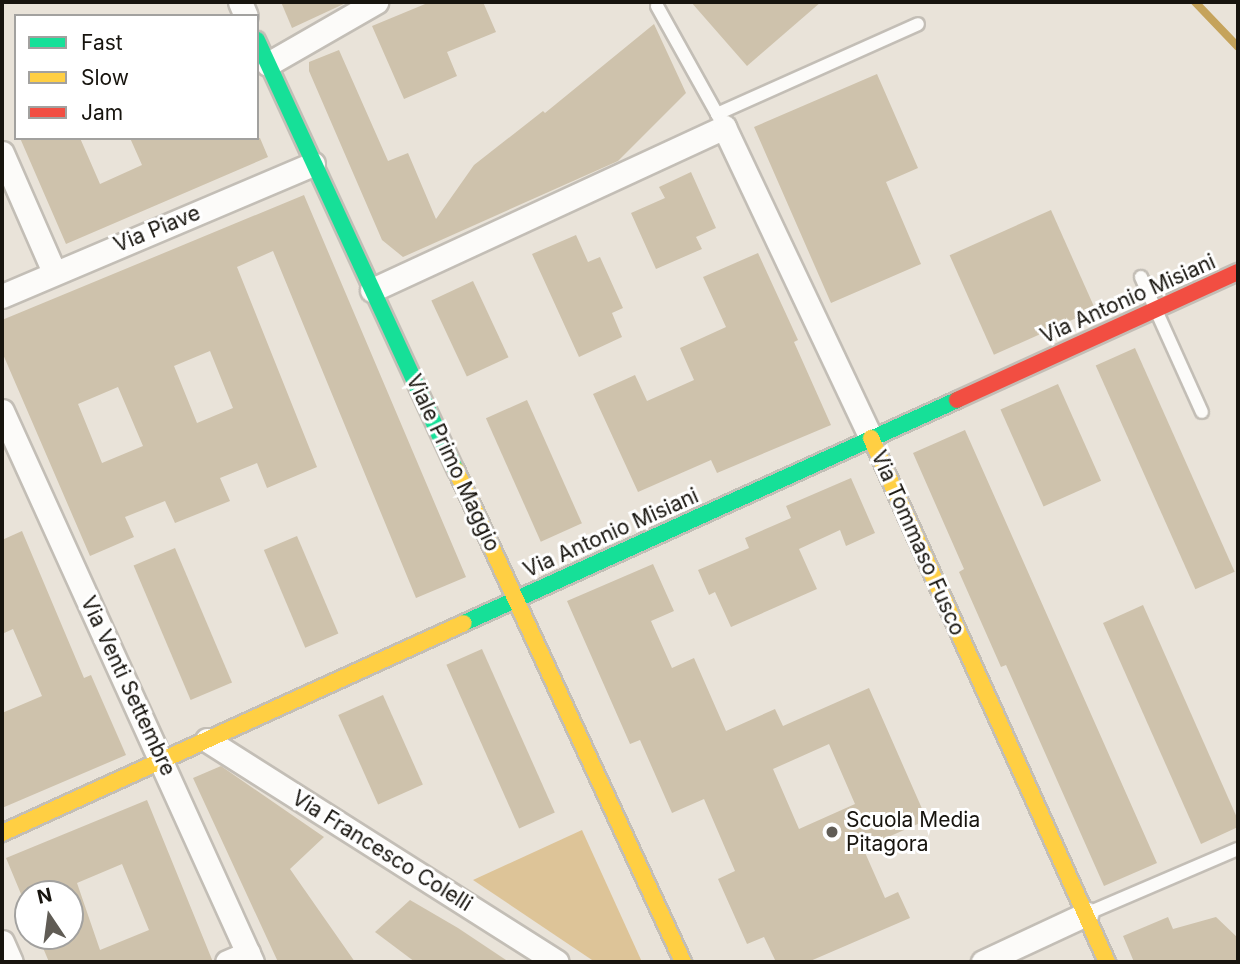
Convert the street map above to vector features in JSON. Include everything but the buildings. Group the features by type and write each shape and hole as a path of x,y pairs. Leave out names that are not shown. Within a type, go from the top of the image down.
{"street":[{"path":"268,64 376,2"},
{"name":"Viale Primo Maggio","path":"259,44 683,962"},
{"path":"372,290 720,120"},
{"name":"Via Tommaso Fusco","path":"720,120 871,438 1107,962"},
{"path":"2,153 54,272"},
{"name":"Via Piave","path":"2,296 313,164"},
{"name":"Via Antonio Misiani","path":"2,833 1238,272"},
{"name":"Via Venti Settembre","path":"2,411 163,760 250,958"},
{"name":"Via Francesco Colelli","path":"207,740 557,962"},
{"path":"983,962 1086,914"},
{"path":"2,942 10,962"},
{"path":"227,962 250,958"}],"lane":[{"path":"657,6 720,120 918,24"},
{"path":"1140,277 1202,412"},
{"path":"1086,914 1238,849"}],"shaded area":[{"path":"582,830 642,962 595,962 473,880"}],"waterway":[{"path":"1195,2 1238,47"}],"traffic: fast":[{"path":"259,44 456,470"},
{"path":"464,623 957,400"}],"traffic: slow":[{"path":"871,438 1107,962"},
{"path":"456,470 683,962"},
{"path":"2,833 464,623"}],"traffic: jam":[{"path":"957,400 1238,272"}],"place":[{"name":"Scuola Media Pitagora","path":"832,832"}]}
